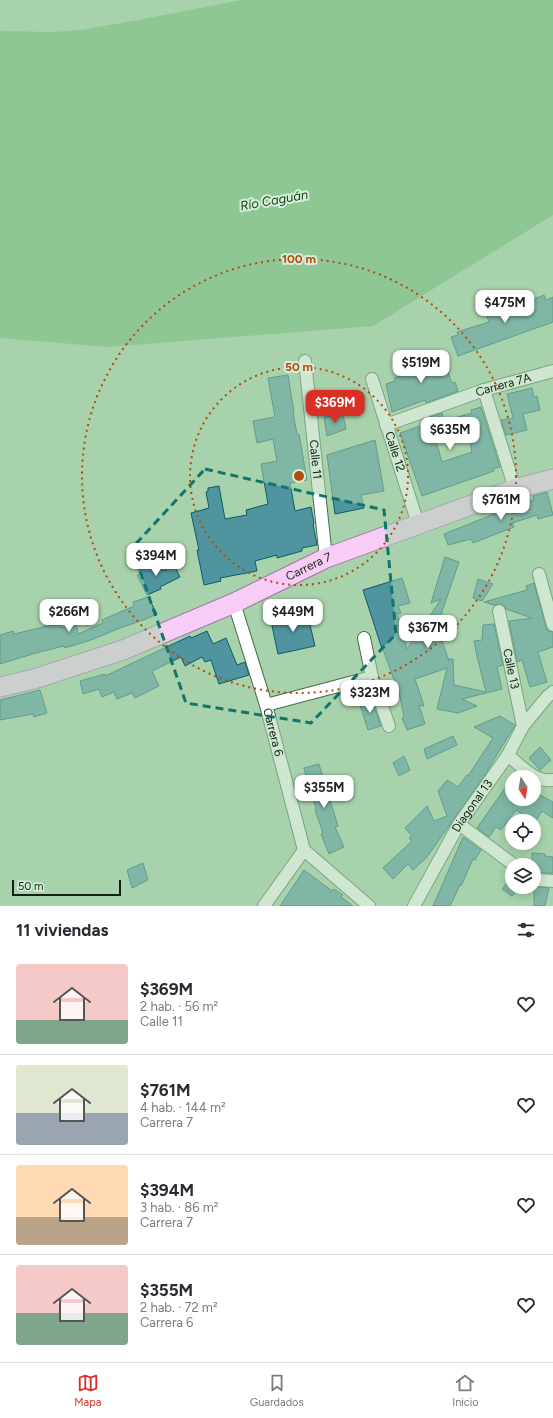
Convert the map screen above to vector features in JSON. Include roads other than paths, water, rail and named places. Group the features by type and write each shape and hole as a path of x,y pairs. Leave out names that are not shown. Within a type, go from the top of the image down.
{"main road":[{"name":"Carrera 7","path":"0,687 34,679 123,650 234,602 326,558 514,489 553,479"}],"street":[{"name":"Calle 11","path":"305,361 326,558"},
{"name":"Carrera 7A","path":"386,425 484,390 553,370"},
{"name":"Calle 12","path":"372,379 418,524"},
{"path":"484,390 514,489"},
{"path":"539,574 553,626"},
{"name":"Carrera 6","path":"234,602 266,705 304,850"},
{"name":"Calle 13","path":"500,610 524,726"},
{"path":"364,638 372,677 389,726"},
{"path":"266,705 372,677"},
{"name":"Diagonal 13","path":"414,906 459,824 508,755 524,726 551,697"},
{"path":"508,755 531,775 553,780"},
{"path":"459,824 505,858"},
{"path":"264,906 304,850 369,906"},
{"path":"541,880 553,881"}],"water":[{"name":"Río Caguán","path":"241,0 553,0 553,215 373,326 108,347 0,338 0,31 53,32 81,30"}]}
